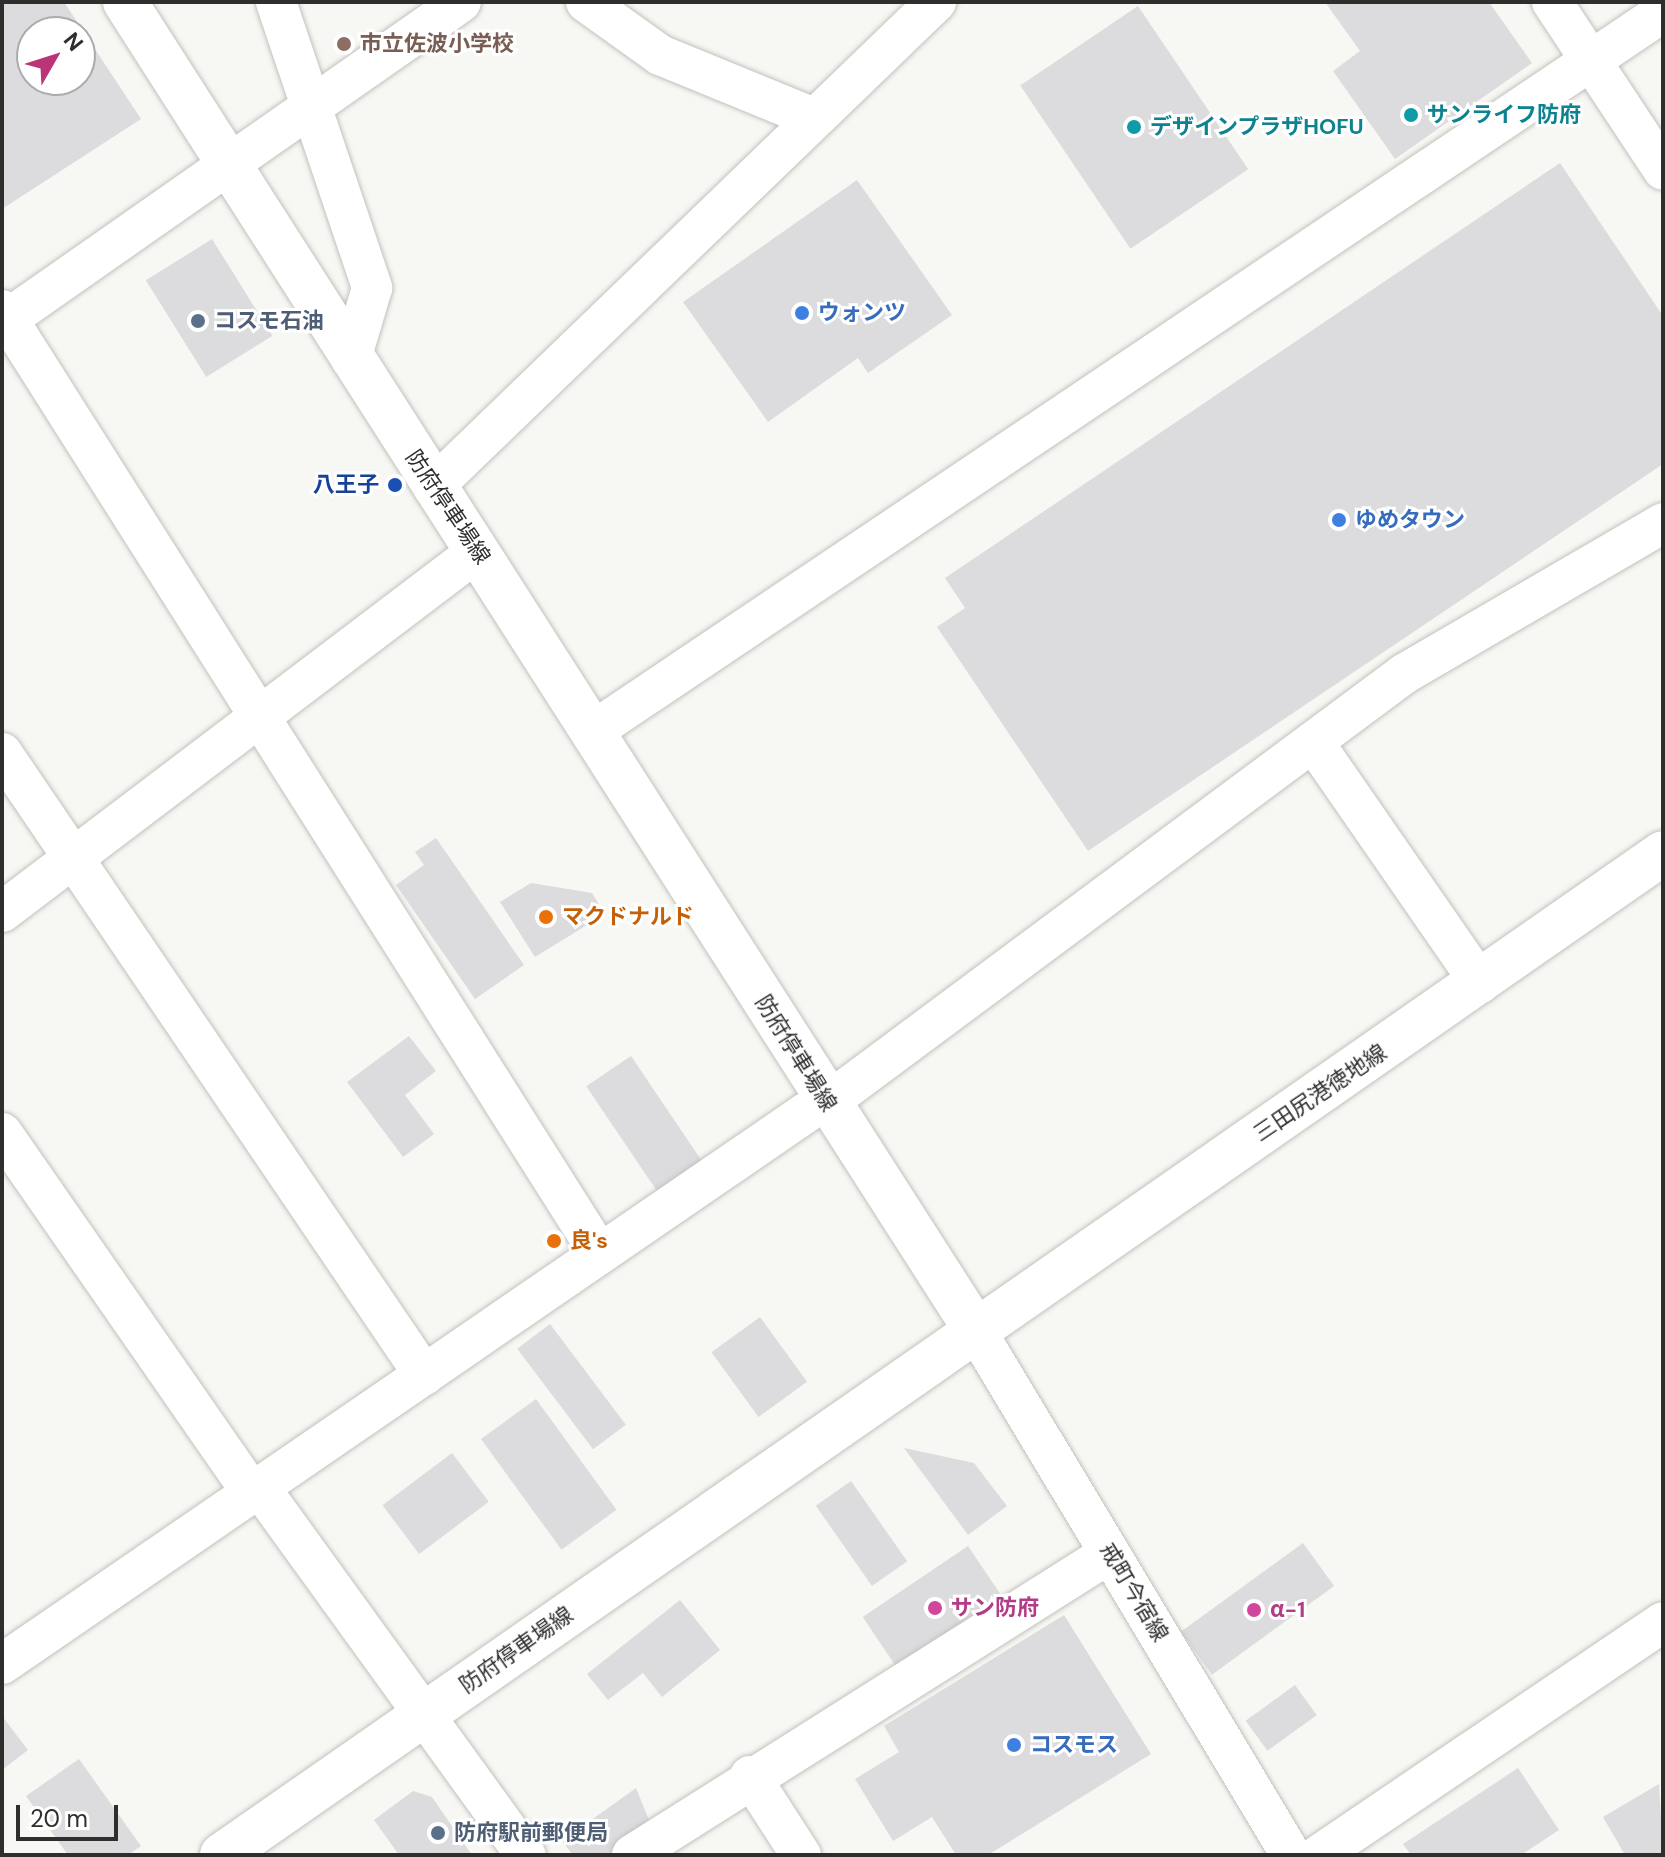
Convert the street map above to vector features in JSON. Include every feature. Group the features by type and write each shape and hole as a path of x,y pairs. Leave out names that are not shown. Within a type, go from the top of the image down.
{"main road":[{"name":"防府停車場線","path":"125,2 433,487 478,551 593,731 817,1108 975,1329 222,1855"},
{"name":"三田尻港徳地線","path":"975,1329 1480,983 1663,853"}],"street":[{"path":"276,2 372,288 351,359"},
{"path":"461,2 232,167 4,318 600,1254"},
{"path":"586,2 660,55 811,117"},
{"path":"1552,2 1663,170"},
{"path":"433,487 811,117 932,3"},
{"path":"593,731 1589,58 1663,12"},
{"path":"8,1648 256,1490 817,1108 1404,674 1663,523"},
{"path":"2,912 258,714 478,551"},
{"path":"1314,743 1480,983"},
{"path":"2,753 424,1375"},
{"path":"2,1133 256,1490 526,1855"},
{"name":"戒町今宿線","path":"975,1329 1291,1855"},
{"path":"632,1855 750,1776 1110,1553"},
{"path":"1319,1855 1663,1622"},
{"path":"750,1776 801,1855"}],"building":[{"path":"2,2 64,2 73,16 16,16 16,96 96,96 96,51 141,119 2,209"},
{"name":"サンライフ防府","path":"1325,2 1489,2 1532,63 1395,159 1333,71 1360,51"},
{"name":"デザインプラザHOFU","path":"1138,6 1248,169 1130,249 1020,85"},
{"path":"1560,163 1663,316 1663,464 1088,851 937,627 965,608 945,578"},
{"path":"857,180 952,315 868,373 858,358 768,422 683,302"},
{"path":"212,239 272,336 206,377 146,280"},
{"path":"436,838 524,965 475,999 396,885 424,865 415,852"},
{"path":"531,883 592,893 605,914 535,957 500,902"},
{"path":"409,1036 436,1071 405,1095 434,1134 403,1157 347,1082"},
{"path":"631,1056 706,1167 661,1197 586,1086"},
{"path":"760,1317 807,1382 758,1417 711,1352"},
{"path":"550,1324 626,1425 593,1449 517,1349"},
{"path":"536,1399 617,1510 562,1550 481,1439"},
{"path":"904,1448 974,1463 1007,1506 968,1535"},
{"path":"452,1453 489,1502 419,1554 383,1505"},
{"path":"851,1481 907,1561 872,1586 816,1506"},
{"path":"1303,1543 1334,1586 1212,1675 1181,1632"},
{"path":"968,1546 1003,1597 897,1668 863,1617"},
{"path":"680,1600 720,1650 662,1697 643,1673 608,1700 587,1674"},
{"path":"1064,1615 1151,1754 988,1855 956,1855 932,1817 893,1841 855,1779 899,1752 884,1726"},
{"path":"1295,1685 1317,1715 1267,1751 1246,1721"},
{"path":"2,1716 28,1750 2,1770"},
{"path":"79,1759 141,1846 128,1855 68,1855 26,1796"},
{"path":"1518,1768 1559,1830 1521,1855 1411,1855 1403,1844"},
{"path":"1659,1784 1663,1855 1625,1855 1603,1817"},
{"path":"636,1788 651,1825 609,1855 573,1855 562,1841"},
{"path":"413,1791 432,1797 472,1855 399,1855 374,1820"}],"place":[{"name":"市立佐波小学校","path":"344,44"},
{"name":"サンライフ防府","path":"1411,115"},
{"name":"デザインプラザHOFU","path":"1134,127"},
{"name":"ウォンツ","path":"802,313"},
{"name":"コスモ石油","path":"198,321"},
{"name":"八王子","path":"395,485"},
{"name":"ゆめタウン","path":"1339,520"},
{"name":"マクドナルド","path":"546,917"},
{"name":"良's","path":"554,1241"},
{"name":"サン防府","path":"935,1608"},
{"name":"α-1","path":"1254,1610"},
{"name":"コスモス","path":"1014,1745"},
{"name":"防府駅前郵便局","path":"438,1833"}]}
